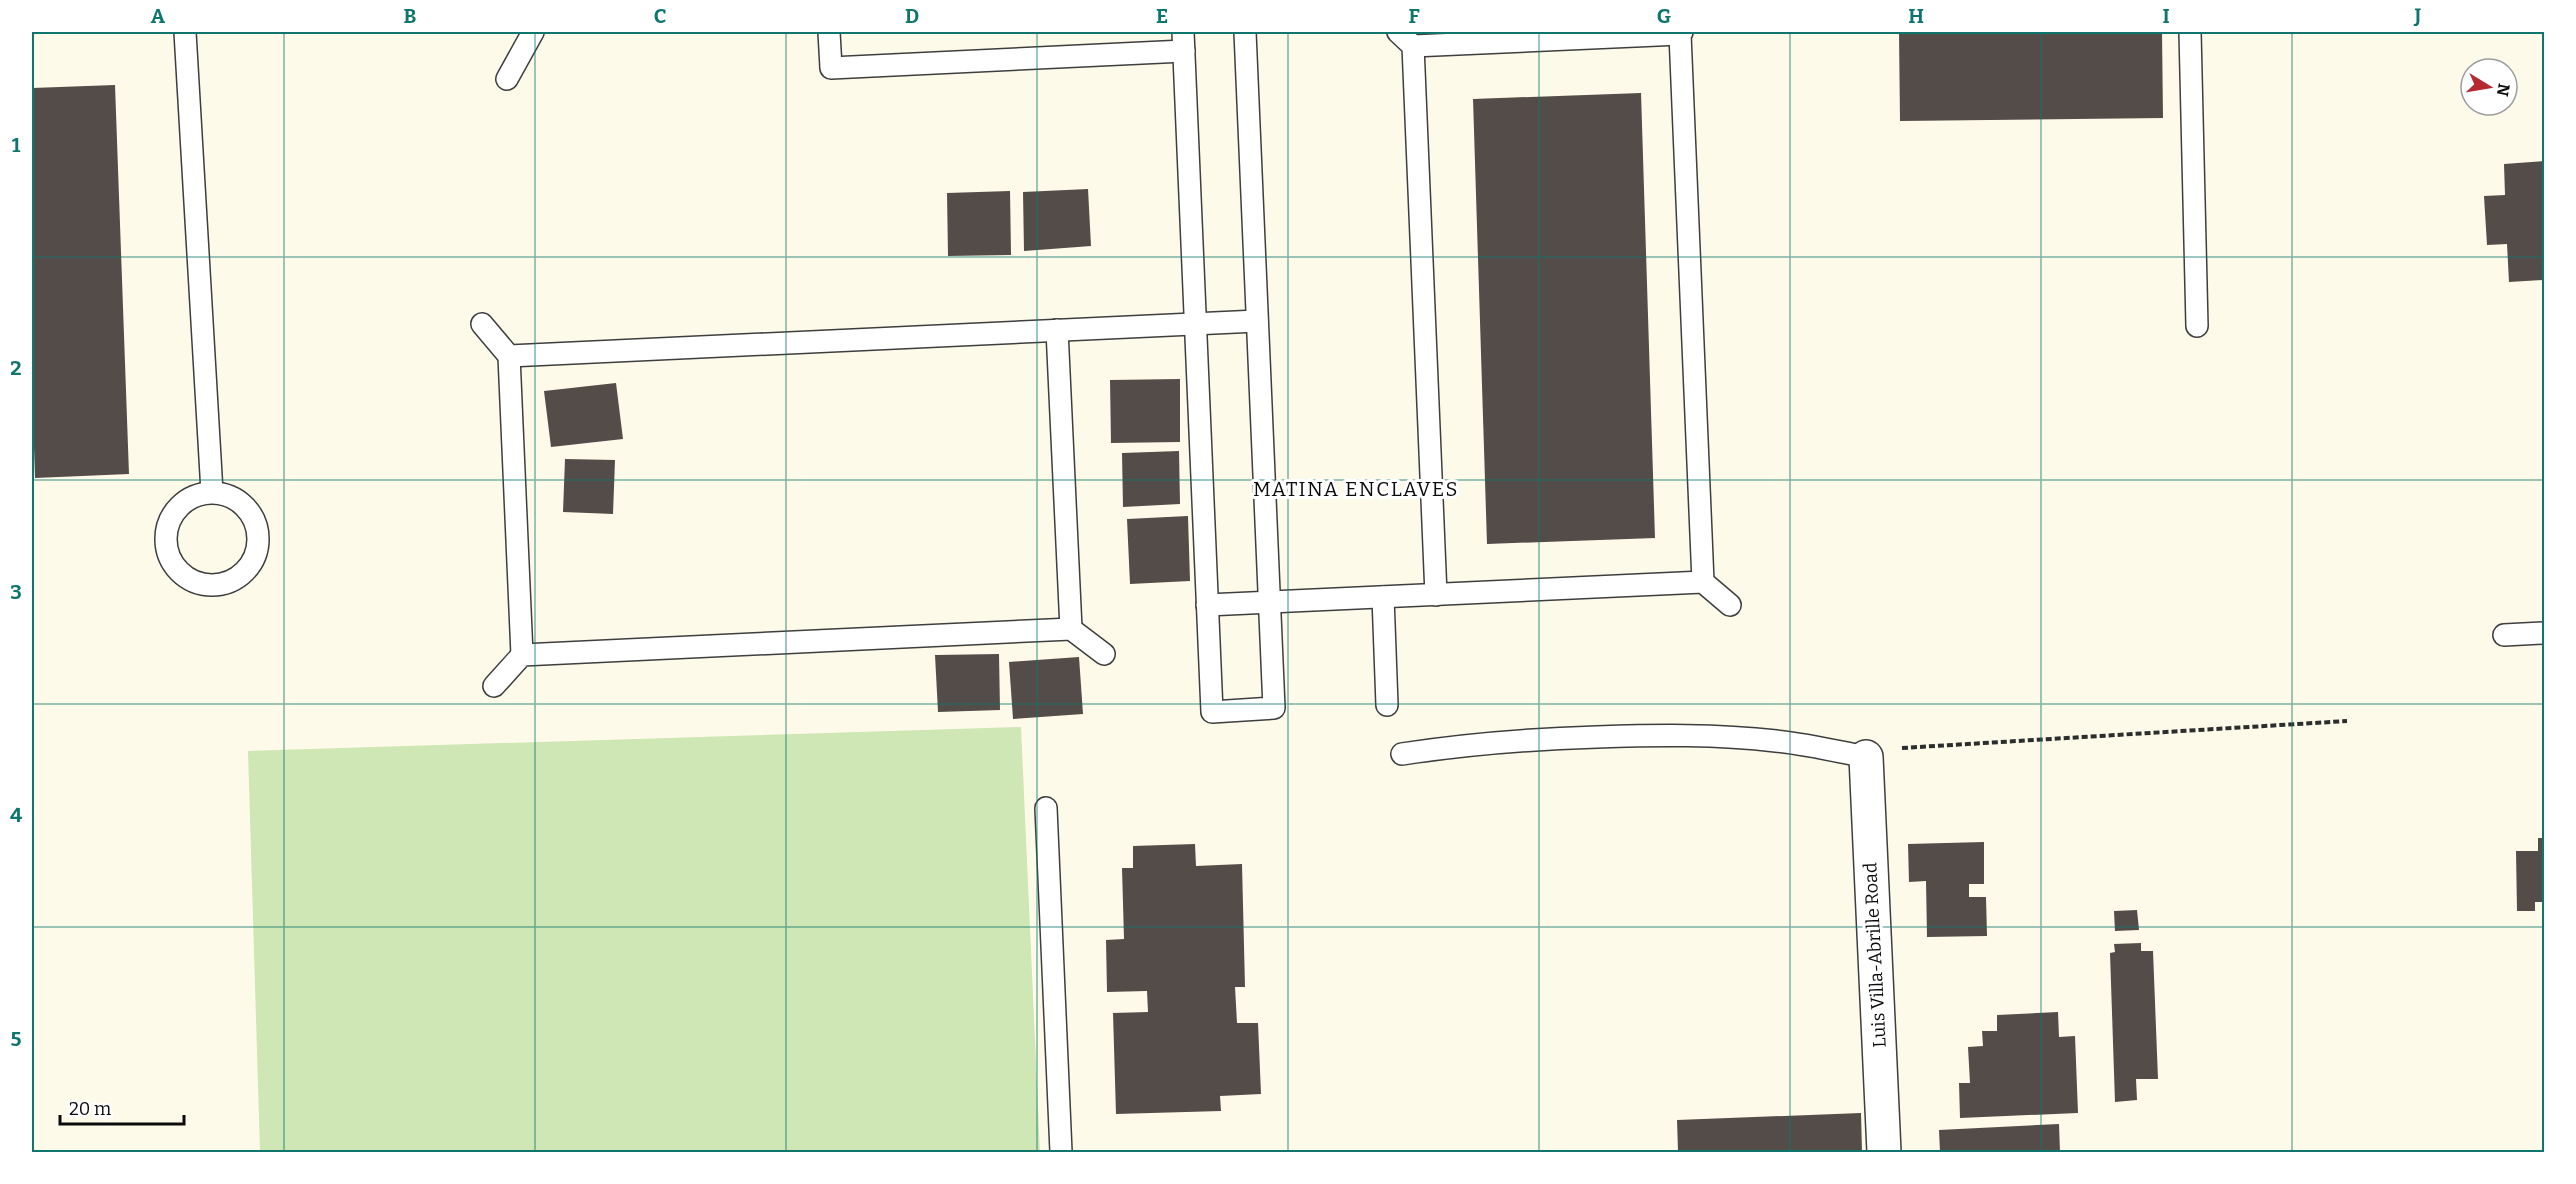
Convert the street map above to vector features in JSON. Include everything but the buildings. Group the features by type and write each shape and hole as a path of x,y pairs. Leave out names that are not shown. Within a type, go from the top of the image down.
{"street":[{"name":"Luis Villa-Abrille Road","path":"1866,757 1884,1152"}],"lane":[{"path":"185,32 212,492"},
{"path":"507,79 533,32"},
{"path":"829,32 831,68 1183,41 1212,712 1274,708 1245,32"},
{"path":"1398,32 1413,46 1436,595"},
{"path":"2190,32 2197,326"},
{"path":"1413,46 1681,33 1703,582"},
{"path":"509,356 1257,321"},
{"path":"482,324 509,356 522,655 494,686"},
{"path":"1057,330 1071,629"},
{"path":"212,492 228,495 241,502 251,513 257,528 259,543 255,558 246,571 235,580 220,585 204,586 190,581 178,571 169,558 166,528 173,514 183,502 197,495 212,492"},
{"path":"1208,605 1703,582 1731,605"},
{"path":"1383,597 1387,705"},
{"path":"522,655 1071,629 1104,654"},
{"path":"2504,634 2544,633"},
{"path":"1401,754 1503,741 1655,735 1725,736 1778,741 1866,757"},
{"path":"1046,808 1061,1152"}],"path":[{"path":"1866,757 1891,749 1917,745 2347,721"}],"green space":[{"path":"1021,727 1040,1152 260,1152 248,751"}],"district":[{"name":"MATINA ENCLAVES","path":"1356,489"}]}
